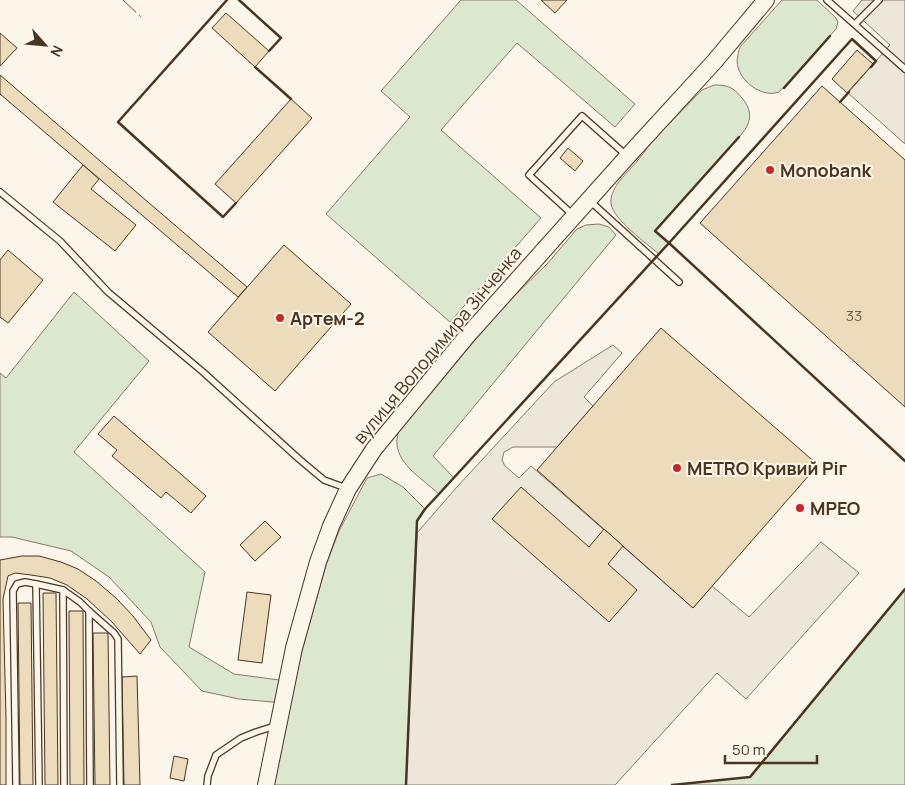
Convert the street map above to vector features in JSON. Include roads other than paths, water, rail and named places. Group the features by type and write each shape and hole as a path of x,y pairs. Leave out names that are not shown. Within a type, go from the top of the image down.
{"main road":[{"name":"вулиця Володимира Зінченка","path":"266,785 294,648 318,562 331,526 348,489 374,449 467,336 714,62 766,0"}],"lane":[{"path":"827,0 905,69"},
{"path":"855,24 879,0"},
{"path":"574,216 529,175 535,168 582,116 627,157"},
{"path":"0,192 60,242 108,292 203,372 299,459 324,480 348,489"},
{"path":"589,200 679,282"},
{"path":"16,785 13,591 17,584 25,582 63,590 80,602 114,633 118,639 120,785"},
{"path":"36,584 39,785"},
{"path":"63,590 64,785"},
{"path":"89,611 90,785"},
{"path":"207,785 208,776 216,755 241,738 278,725"}],"place":[{"name":"Monobank","path":"770,170"},
{"name":"Артем-2","path":"280,318"},
{"name":"METRO Кривий Ріг","path":"677,468"},
{"name":"МРЕО","path":"800,508"}]}
